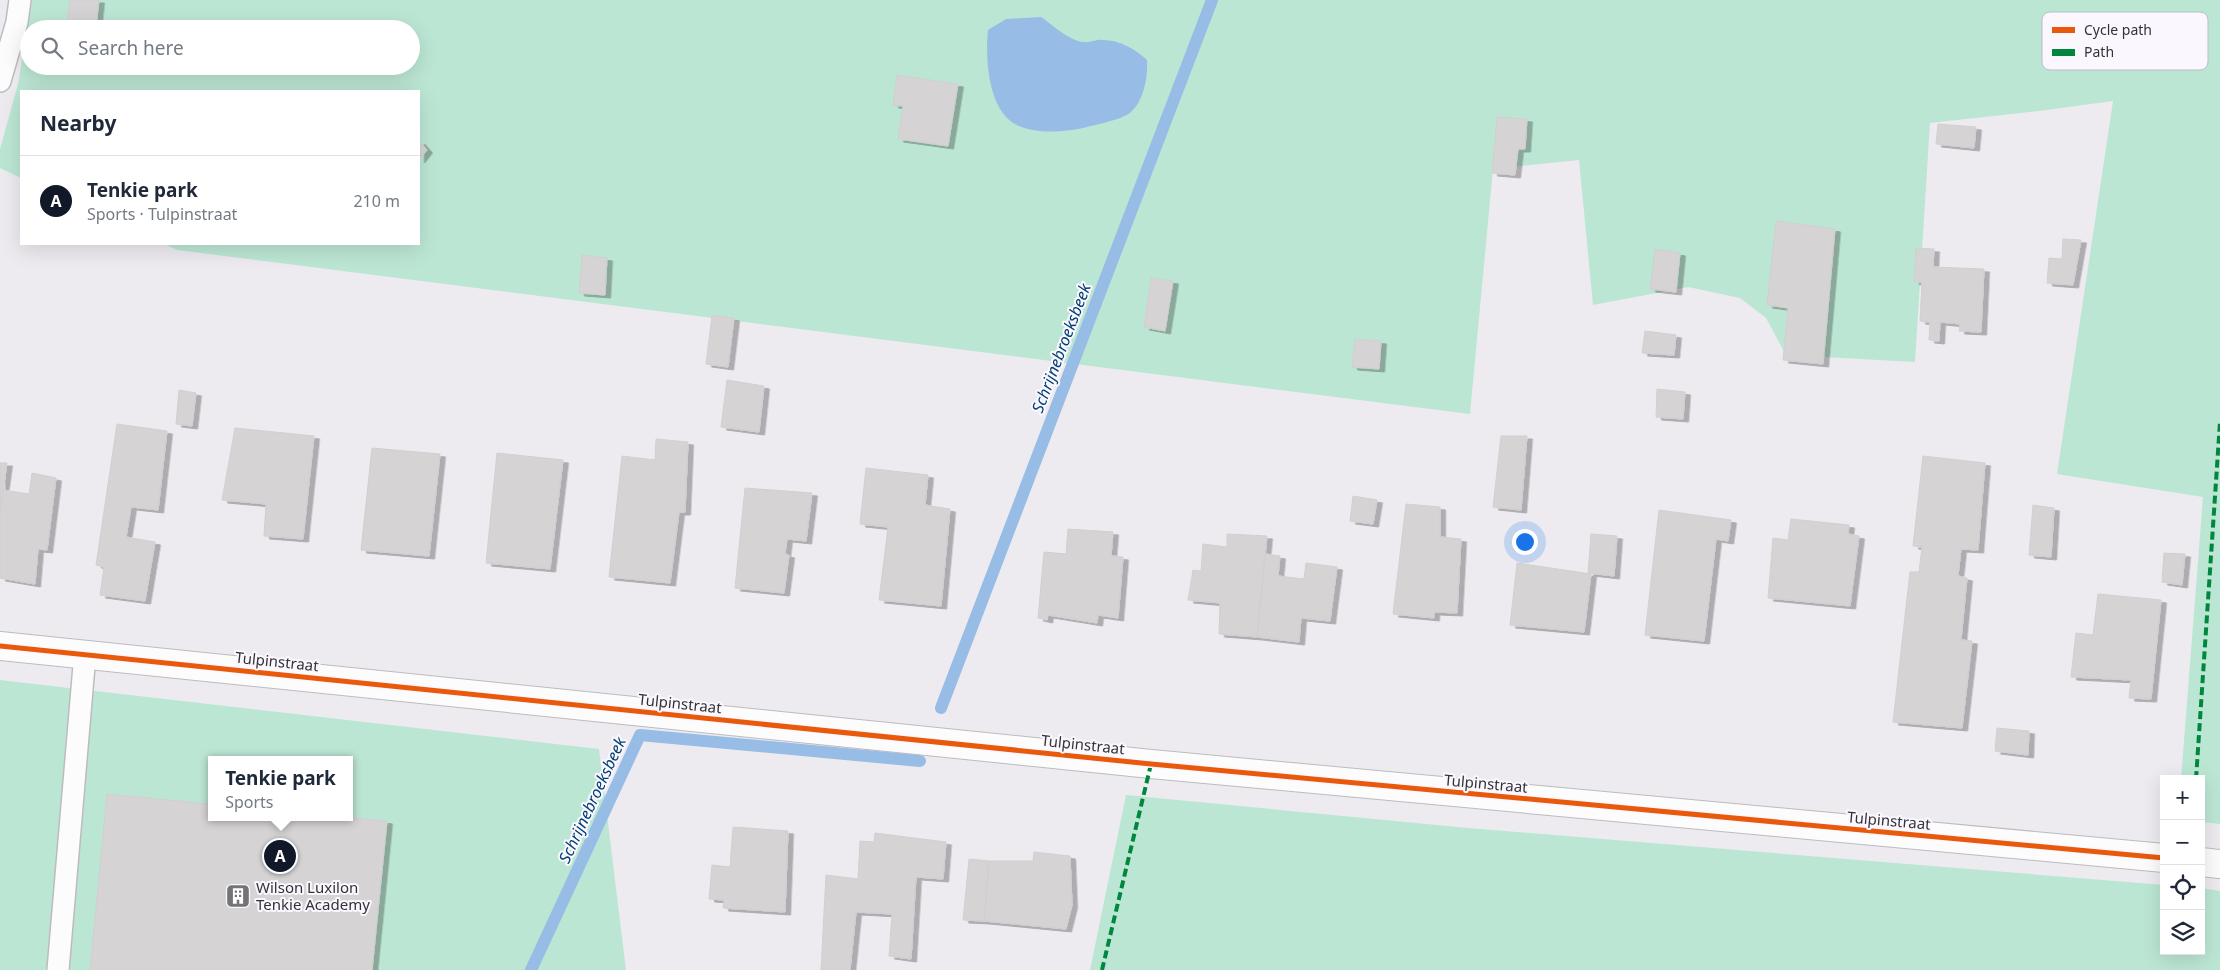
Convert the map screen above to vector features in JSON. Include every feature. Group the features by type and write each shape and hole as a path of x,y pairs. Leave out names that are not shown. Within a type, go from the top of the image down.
{"street":[{"name":"Tulpinstraat","path":"0,646 1150,764 2160,858"},
{"path":"2205,862 2220,864"}],"lane":[{"path":"0,82 17,22 20,0"},
{"path":"58,970 85,654"}],"green space":[{"path":"32,0 2220,0 2220,824 2205,822 2205,775 2181,775 2203,497 2057,474 2113,101 1930,123 1915,362 1786,355 1766,318 1740,298 1688,287 1593,305 1579,160 1493,169 1470,414 177,250 166,245 420,245 420,90 20,90 20,178 0,168 0,149 20,72 20,75 420,75 420,20 29,20"},
{"path":"0,680 599,749 626,970 0,970"},
{"path":"1126,795 1468,828 2160,885 2160,955 2205,955 2205,889 2220,891 2220,970 1090,970"}],"water":[{"path":"1041,17 1073,39 1086,42 1109,40 1121,43 1147,60 1147,74 1142,95 1130,113 1101,124 1059,131 1026,129 1009,120 995,98 991,84 987,55 988,30 1006,19"}],"building":[{"path":"70,0 99,0 97,20 67,20"},
{"path":"897,75 958,84 948,146 898,139 903,106 893,105"},
{"path":"1497,117 1527,119 1525,149 1518,149 1515,175 1492,173"},
{"path":"1938,124 1976,127 1974,148 1936,144"},
{"path":"420,142 427,150 420,159"},
{"path":"1776,221 1835,229 1823,364 1783,360 1788,308 1767,305"},
{"path":"2063,239 2081,240 2073,285 2047,283 2049,258 2062,259"},
{"path":"1916,248 1934,249 1933,267 1984,269 1981,332 1959,331 1960,324 1940,322 1939,341 1929,340 1930,322 1920,321 1922,282 1914,282"},
{"path":"1655,249 1680,253 1676,292 1650,289"},
{"path":"582,255 607,258 605,295 579,293"},
{"path":"1151,278 1173,281 1165,331 1144,327"},
{"path":"712,315 734,318 728,367 706,364"},
{"path":"1645,331 1676,335 1674,355 1642,353"},
{"path":"1355,339 1381,341 1379,369 1352,367"},
{"path":"727,380 764,386 759,432 721,427"},
{"path":"1657,389 1685,392 1683,419 1656,417"},
{"path":"179,390 196,393 192,426 176,424"},
{"path":"117,424 167,431 158,510 131,507 126,537 155,542 145,601 100,595 104,567 96,565"},
{"path":"235,428 314,436 303,539 264,536 266,504 222,500"},
{"path":"1501,436 1527,436 1521,510 1493,507"},
{"path":"656,439 688,442 685,512 679,512 670,583 609,577 622,456 655,460"},
{"path":"372,448 440,454 429,556 361,550"},
{"path":"497,453 563,460 550,569 486,563"},
{"path":"1923,456 1985,463 1978,550 1961,549 1958,576 1967,578 1961,640 1972,641 1962,728 1893,722 1910,572 1919,572 1922,547 1913,546"},
{"path":"0,463 7,463 0,512"},
{"path":"866,468 928,475 925,505 950,509 941,606 879,600 888,527 860,524"},
{"path":"32,473 56,478 47,550 38,549 35,584 0,578 0,512 3,490 29,494"},
{"path":"745,488 812,493 806,541 787,539 785,554 789,555 784,593 735,588"},
{"path":"1353,496 1377,500 1373,524 1350,521"},
{"path":"1406,504 1440,507 1440,537 1461,539 1457,613 1434,612 1434,618 1393,614"},
{"path":"2033,505 2054,508 2051,557 2029,555"},
{"path":"1659,510 1731,520 1728,541 1716,539 1704,641 1645,635"},
{"path":"1791,519 1849,525 1848,534 1859,536 1850,606 1768,598 1773,538 1788,540"},
{"path":"1068,529 1113,532 1111,556 1123,557 1118,618 1098,615 1097,623 1048,615 1047,620 1038,618 1044,552 1066,554"},
{"path":"1227,534 1267,536 1257,637 1219,634 1220,603 1188,600 1193,570 1201,571 1203,544 1227,547"},
{"path":"1591,534 1617,536 1614,576 1588,573"},
{"path":"2164,553 2185,554 2182,585 2162,582"},
{"path":"1265,554 1280,556 1278,576 1304,579 1306,563 1337,567 1330,621 1301,618 1299,642 1257,637"},
{"path":"1517,563 1591,574 1584,632 1510,625"},
{"path":"2098,594 2161,600 2151,699 2129,698 2131,680 2071,677 2076,633 2093,635"},
{"path":"1997,728 2029,731 2028,755 1995,751"},
{"name":"Wilson Luxilon Tenkie Academy","path":"107,794 208,804 208,821 353,821 353,818 387,821 372,970 90,970"},
{"path":"733,827 788,831 785,912 723,908 724,900 709,899 712,865 730,867"},
{"path":"875,833 946,842 943,879 916,877 911,959 889,956 892,914 856,912 850,970 821,970 826,875 858,879 860,841 874,842"},
{"path":"1034,852 1070,856 1072,905 1066,929 984,921 989,861 1033,861"},
{"path":"969,859 989,861 984,921 963,920"}],"waterway":[{"name":"Schrijnebroeksbeek","path":"941,708 1212,0"},
{"name":"Schrijnebroeksbeek","path":"531,970 640,735 920,761"}],"marked path":[{"path":"2196,775 2220,422"},
{"path":"1102,970 1151,764"}],"cycle path":[{"path":"0,646 1151,764 2160,858"}],"place":[{"name":"Tenkie park","path":"280,856"},
{"name":"Wilson Luxilon Tenkie Academy","path":"238,896"}]}
